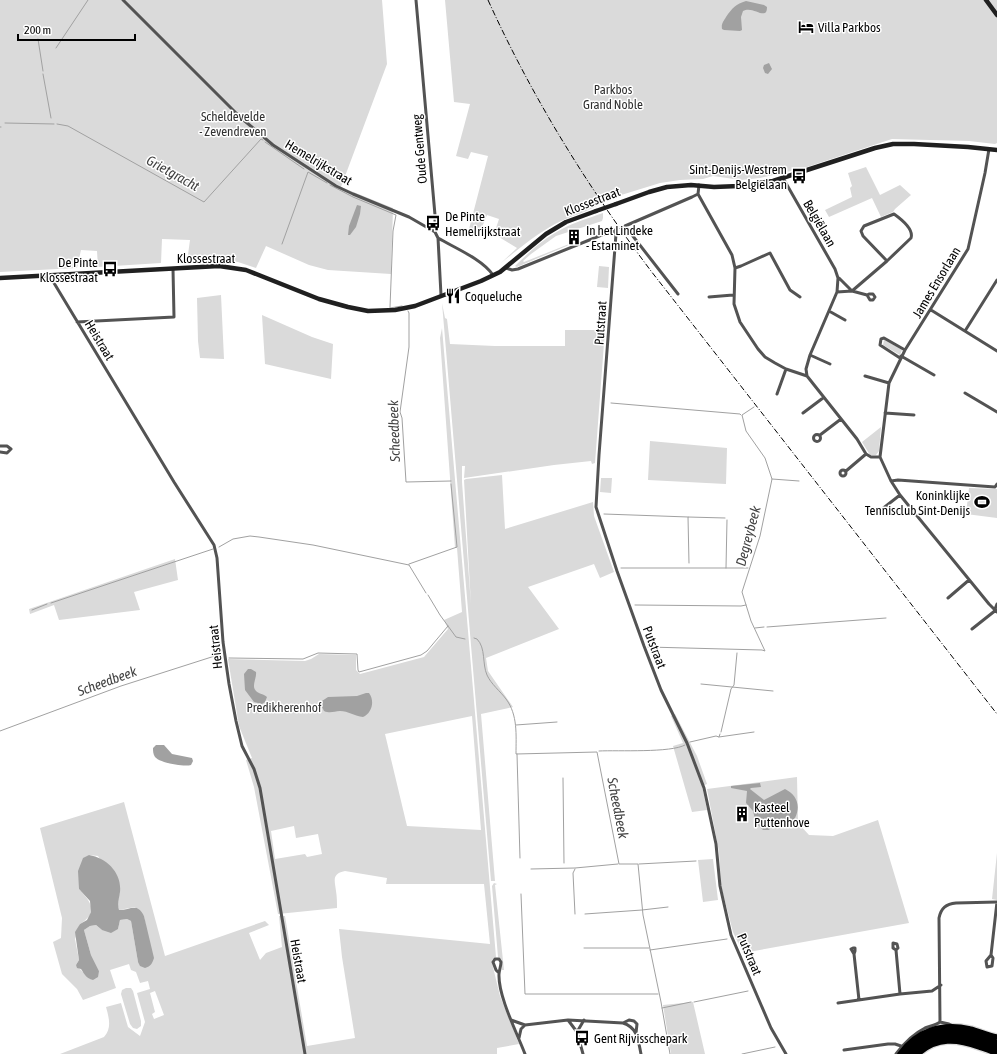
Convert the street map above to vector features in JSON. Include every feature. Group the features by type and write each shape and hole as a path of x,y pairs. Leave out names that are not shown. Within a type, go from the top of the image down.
{"highway":[{"path":"900,1054 910,1042 921,1034 936,1028 953,1026 969,1028 997,1036"},
{"path":"906,1054 920,1040 938,1032 964,1032 997,1043"},
{"path":"912,1054 931,1040 946,1036 962,1037 997,1048"},
{"path":"918,1054 933,1044 946,1040 954,1040 970,1044 997,1054"}],"street":[{"name":"Hemelrijkstraat","path":"123,0 240,117 273,145 336,186 363,199 405,215 435,232"},
{"name":"Oude Gentweg","path":"416,0 435,215 435,232 438,238 441,295"},
{"path":"986,0 997,15"},
{"name":"Klossestraat","path":"0,278 219,266 246,270 319,299 358,310 380,312 405,308 493,275 506,268 530,246 566,222 658,189 676,186 699,185 738,186 783,178 875,148 893,144 914,144 997,150"},
{"name":"James Ensorlaan","path":"880,455 889,383 904,350 968,249 989,149"},
{"name":"Belgiëlaan","path":"783,178 835,269 838,278 837,292 810,355 806,368 807,376"},
{"path":"699,185 698,194 732,255 735,268 733,295 734,304 740,322 765,357 786,369 807,376 858,440 866,454 871,457 880,455 891,481 900,495 995,610 972,629"},
{"path":"678,294 626,226 698,194"},
{"path":"852,290 887,261 911,239 911,230 894,214 864,226 860,231 887,261"},
{"name":"Putstraat","path":"506,268 512,270 518,269 614,230 616,234 596,507 644,646 661,690 688,743 704,788 716,844 720,886 731,935 771,1028 786,1054"},
{"path":"438,238 487,267 493,275"},
{"path":"735,268 770,253 790,290 800,297"},
{"path":"77,322 174,317 173,269"},
{"name":"Heistraat","path":"52,275 54,283 77,322 214,546 217,558 223,642 229,684 242,746 254,769 260,788 305,1054"},
{"name":"Belgiëlaan","path":"838,278 852,290 866,295"},
{"path":"965,331 997,280"},
{"name":"Belgiëlaan","path":"837,292 852,290"},
{"path":"709,297 733,295"},
{"path":"930,310 997,351"},
{"path":"829,311 845,320"},
{"path":"904,350 884,338 881,338 880,345 934,375"},
{"path":"810,355 830,364"},
{"path":"777,394 786,369"},
{"path":"865,376 889,383"},
{"path":"965,393 997,412"},
{"path":"803,413 823,398"},
{"path":"885,413 914,415"},
{"path":"820,435 840,419"},
{"path":"0,446 7,446 11,449 8,453 0,452"},
{"path":"846,471 866,454"},
{"path":"891,481 898,480 995,487 997,484"},
{"path":"878,513 900,495"},
{"path":"948,598 969,580"},
{"path":"940,1022 940,918 942,908 950,903 956,902 997,902 991,955"},
{"path":"896,950 900,994"},
{"path":"854,954 859,1000"},
{"path":"499,973 505,1004 524,1054"},
{"path":"838,1003 932,991 941,985"},
{"path":"932,991 940,996"},
{"path":"511,1020 525,1024 568,1020 623,1023 632,1026 636,1033 641,1054"},
{"path":"568,1020 576,1032 584,1054"},
{"path":"576,1032 584,1020"},
{"path":"623,1023 629,1020 634,1021 637,1024 636,1033"},
{"path":"896,1054 901,1046 917,1032 940,1022 953,1026"},
{"path":"519,1038 521,1029 525,1024"},
{"path":"844,1050 888,1044 901,1046"}],"green space":[{"name":"Scheldevelde - Zevendreven","path":"0,0 382,0 387,64 341,187 393,208 391,274 328,270 309,265 266,246 256,268 238,262 219,260 187,262 190,240 162,239 161,263 98,267 97,251 81,250 77,268 0,272"},
{"name":"Parkbos Grand Noble","path":"445,0 997,0 997,143 892,139 804,168 760,178 741,180 713,176 703,179 660,183 605,200 594,208 561,221 533,238 500,264 517,248 494,234 499,219 487,215 480,232 469,229 488,156 471,152 468,159 456,156 470,104 454,102"},
{"path":"866,167 880,195 900,185 911,195 893,212 881,217 872,198 829,217 825,210 852,197 850,188 852,186 848,173"},
{"path":"603,213 602,221 556,236 523,261 524,262 569,245 517,267 515,266 537,246 555,233 572,224"},
{"path":"599,266 609,267 608,288 597,287"},
{"path":"221,295 224,359 200,358 197,298"},
{"path":"442,303 445,318 447,319 450,344 495,346 565,346 565,330 605,330 595,463 592,464 591,461 554,465 464,478 465,466 462,466 471,605 464,480 466,479 502,475 505,529 593,502 594,516 614,572 600,578 594,564 528,587 559,629 486,658 488,671 513,707 481,714 495,881 491,881"},
{"path":"262,315 312,337 333,344 331,379 265,364"},
{"name":"Predikherenhof","path":"442,328 496,957 492,960 492,963 500,996 519,1044 497,1048 497,1054 60,1054 104,1037 107,1034 109,1026 106,1007 121,1003 128,1027 140,1036 145,1022 137,993 150,989 148,981 140,983 136,972 131,970 129,964 110,970 116,988 83,1000 77,989 62,974 53,942 61,938 62,918 40,828 124,802 165,956 265,921 269,925 249,933 260,960 266,953 282,947 279,916 285,916 307,1046 355,1038 339,929 490,944 484,884 386,884 387,878 345,871 338,874 335,878 337,908 278,914 254,787 246,760 252,758 239,726 228,659 305,661 319,654 356,655 356,670 360,674 424,657 448,629 444,620 462,612 457,548 455,548 440,338","holes":["472,716 481,830 407,826 385,734","294,826 296,838 318,834 322,854 307,857 305,854 275,859 271,831","89,855 98,856 120,891 117,903 119,910 135,907 144,916 146,927 138,962 131,921 127,919 120,920 118,929 102,930 96,925 90,926 84,930 91,955 99,971 83,972 76,965 79,960 75,939 80,924 86,920 91,911 90,903 79,889","155,991 164,1015 154,1019 152,1014 155,1012 150,993"]},
{"path":"884,340 902,350 900,355 883,345"},
{"path":"881,427 879,451 876,455 870,455 862,442"},
{"path":"650,441 727,448 726,484 648,480"},
{"path":"601,478 612,478 611,493 600,492"},
{"name":"Koninklijke Tennisclub Sint-Denijs","path":"969,488 997,489 997,518 966,514"},
{"path":"175,559 178,580 134,592 140,610 59,620 54,605 30,614 29,609"},
{"path":"675,714 697,756 707,784 702,786 707,810 692,812 673,746 683,743 671,716"},
{"path":"797,777 798,823 809,835 833,836 878,820 909,923 743,953 733,932 721,886 719,852 707,789"},
{"path":"997,853 997,900 992,899"},
{"path":"713,859 718,900 703,902 698,860"},
{"path":"494,883 497,884 495,885 504,970 502,970 502,960 498,957 492,886"},
{"path":"131,988 133,991 141,1021 141,1026 137,1029 133,1028 130,1024 121,994 122,990"},
{"path":"693,1002 705,1054 671,1054 663,1005"}],"shaded area":[{"path":"746,1 764,5 767,7 765,13 751,10 743,11 741,17 742,30 722,29 723,22 730,11 737,5"},
{"path":"769,63 772,69 768,74 765,73 763,68 764,65"},
{"path":"357,205 361,206 360,214 356,227 350,235 348,235 349,226"},
{"path":"248,669 256,672 254,687 257,692 267,697 265,702 262,704 254,702 245,690 244,674"},
{"path":"369,693 371,696 372,706 369,713 363,717 343,711 326,712 322,707 322,701 328,697 357,696"},
{"path":"156,745 164,745 172,754 192,758 193,761 191,765 172,764 158,759 155,757 153,751 153,748"},
{"path":"760,783 761,787 750,789 764,800 785,789 792,794 798,805 797,814 793,820 778,819 769,830 763,830 756,823 753,811 746,803 747,791 731,788 731,786"},
{"path":"89,855 102,859 116,873 120,885 118,903 119,910 136,908 139,909 144,916 154,958 149,966 145,968 140,966 138,962 131,921 127,919 120,920 118,929 111,933 102,930 96,925 90,926 84,930 91,955 99,971 98,977 93,980 86,976 81,969 77,968 76,965 79,960 75,932 80,924 87,920 91,912 90,901 79,889 78,871 83,858"}],"waterway":[{"path":"56,48 88,0"},
{"path":"38,39 43,71"},
{"path":"43,74 51,118"},
{"name":"Grietgracht","path":"5,123 54,124"},
{"name":"Grietgracht","path":"57,124 68,126 204,202 261,139 263,140"},
{"path":"265,142 304,169"},
{"path":"282,244 308,172 327,183"},
{"name":"Scheedbeek","path":"330,185 353,197 396,215 393,231 390,308 402,306"},
{"name":"Scheedbeek","path":"408,311 409,347 400,412 402,418 406,482 451,481"},
{"path":"611,403 741,415"},
{"name":"Degreybeek","path":"648,647 765,651 751,621 742,592 760,536 772,479 765,458 746,431 742,415 754,407"},
{"path":"772,479 799,481"},
{"name":"Scheedbeek","path":"409,564 457,547 451,484"},
{"path":"604,514 688,517"},
{"path":"689,563 688,517 725,518"},
{"path":"726,568 727,520"},
{"path":"219,547 233,539 250,536 313,545 409,565"},
{"path":"51,603 213,549"},
{"name":"Scheedbeek","path":"409,565 426,593"},
{"path":"621,568 748,568"},
{"name":"Scheedbeek","path":"428,595 456,637 465,639"},
{"path":"32,610 47,604"},
{"path":"635,605 746,605"},
{"path":"767,627 886,618"},
{"path":"229,658 303,659 318,653 357,654 359,672 421,655 427,651 448,626"},
{"path":"755,628 764,627"},
{"name":"Scheedbeek","path":"474,638 477,639 482,647 487,675 506,699 513,712 516,725 516,754 597,752 619,864 638,864 643,915 670,1054"},
{"name":"Degreybeek","path":"721,732 731,689 734,685 737,653"},
{"name":"Scheedbeek","path":"0,731 121,686 221,654"},
{"name":"Degreybeek","path":"701,684 773,691"},
{"path":"516,725 557,722"},
{"path":"719,737 754,732"},
{"name":"Degreybeek","path":"690,742 716,736 719,737 720,734"},
{"name":"Degreybeek","path":"599,751 657,750 678,748 685,745"},
{"path":"517,754 520,858"},
{"path":"563,778 564,863"},
{"path":"639,864 696,861"},
{"path":"531,869 575,868 618,864"},
{"path":"575,869 573,873 575,914"},
{"path":"521,894 525,994 658,994"},
{"path":"585,914 668,907"},
{"path":"650,950 727,939"},
{"path":"584,948 649,948"},
{"path":"694,1002 748,991"},
{"path":"662,1008 691,1002"},
{"path":"742,1054 775,1047"}],"railway":[{"path":"488,0 542,106 583,173 627,239 997,714"}],"place":[{"name":"Villa Parkbos","path":"806,27"},
{"name":"Sint-Denijs-Westrem Belgielaan","path":"799,176"},
{"name":"De Pinte Hemelrijkstraat","path":"433,223"},
{"name":"In het Lindeke - Estaminet","path":"574,237"},
{"name":"De Pinte Klossestraat","path":"110,269"},
{"name":"Coqueluche","path":"453,296"},
{"name":"Koninklijke Tennisclub Sint-Denijs","path":"982,502"},
{"name":"Kasteel Puttenhove","path":"742,814"},
{"name":"Gent Rijvisschepark","path":"582,1038"}]}
